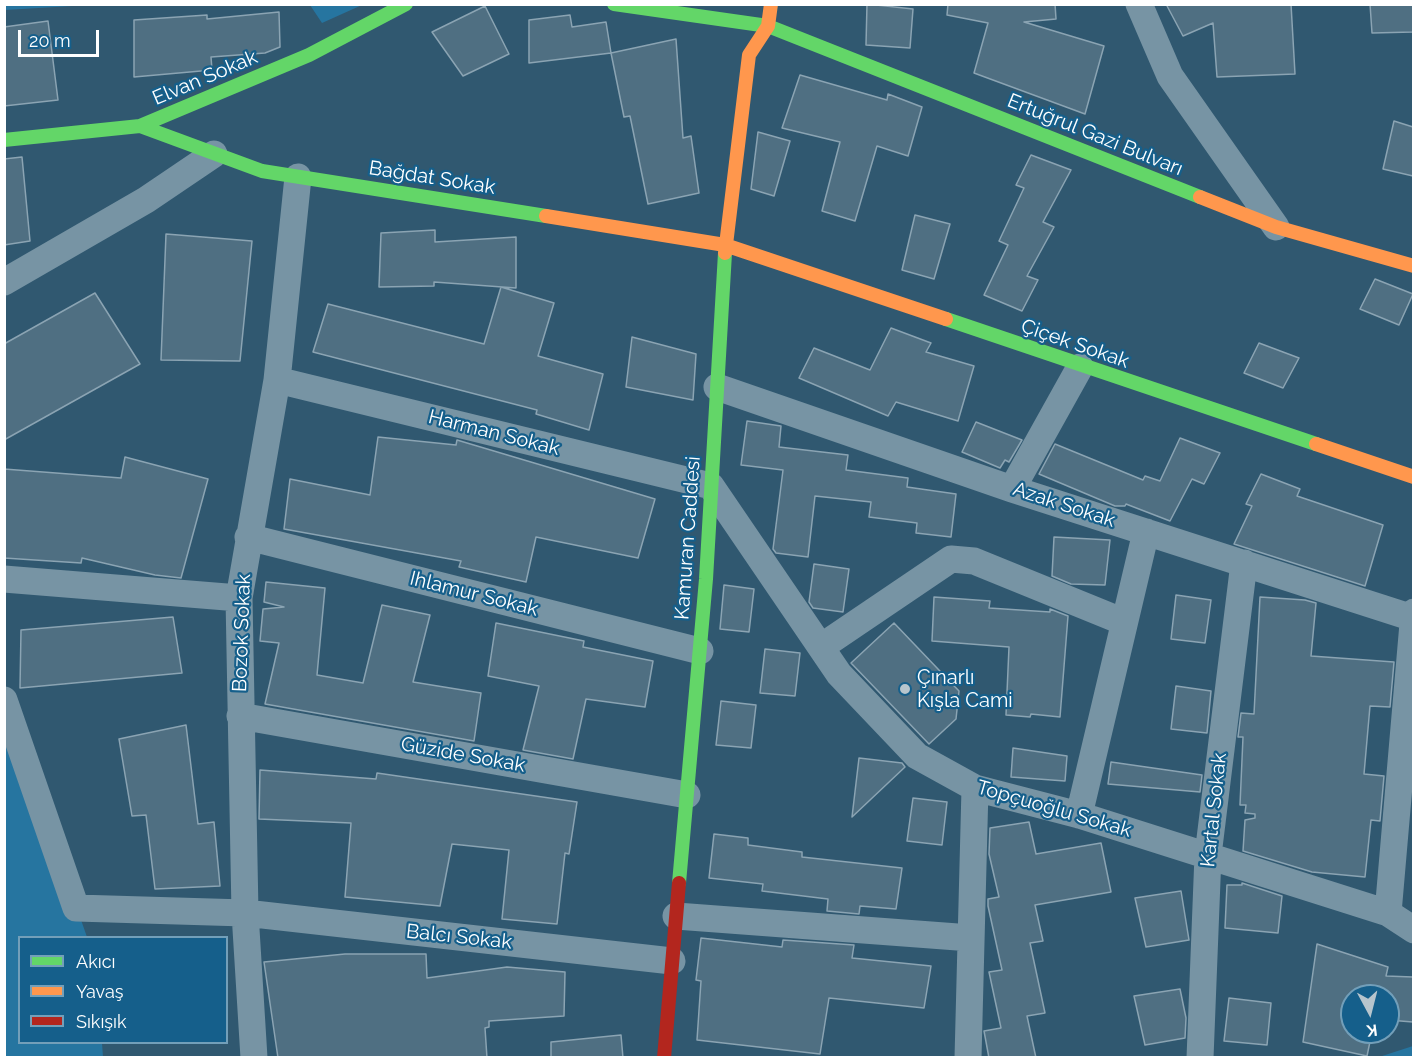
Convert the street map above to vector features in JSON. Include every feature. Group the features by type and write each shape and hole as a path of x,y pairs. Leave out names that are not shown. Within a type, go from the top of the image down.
{"street":[{"name":"Elvan Sokak","path":"4,140 140,126 309,55 406,4"},
{"path":"614,4 768,26 771,4"},
{"path":"1139,4 1170,76 1276,227"},
{"name":"Ertuğrul Gazi Bulvarı","path":"768,26 1276,227 1413,266"},
{"name":"Kamuran Caddesi","path":"664,1058 700,651 724,245 749,55 768,26"},
{"name":"Bağdat Sokak","path":"140,126 262,171 724,245"},
{"path":"4,282 146,200 214,154"},
{"name":"Bozok Sokak","path":"254,1058 245,913 239,598 277,380 298,177"},
{"name":"Çiçek Sokak","path":"724,245 1080,367 1413,477"},
{"path":"1012,489 1080,367"},
{"name":"Harman Sokak","path":"277,380 711,486"},
{"name":"Azak Sokak","path":"717,387 1012,489 1413,618"},
{"name":"Topçuoğlu Sokak","path":"711,486 840,674 917,756 975,788 1079,814 1388,913 1413,930"},
{"path":"1079,814 1146,532"},
{"name":"Ihlamur Sokak","path":"248,537 700,651"},
{"path":"821,647 951,559 974,561 1125,622"},
{"name":"Kartal Sokak","path":"1200,1058 1208,855 1244,563"},
{"path":"4,579 239,598"},
{"path":"1388,913 1408,734 1413,612"},
{"name":"Balcı Sokak","path":"4,700 76,908 245,913 672,961"},
{"name":"Güzide Sokak","path":"240,716 687,795"},
{"path":"968,1058 975,788"},
{"path":"676,916 971,938"}],"shaded area":[{"path":"5,4 89,4 89,5 5,10"},
{"path":"310,5 362,5 322,23"},
{"path":"4,700 87,936 18,936 18,1044 102,1044 103,1057 5,1057"},
{"path":"1413,1046 1413,1057 1379,1057"}],"building":[{"path":"867,4 913,9 910,48 866,45"},
{"path":"948,4 1055,4 1056,19 1024,22 1104,46 1085,114 974,73 988,23 947,15"},
{"path":"1166,4 1291,4 1295,74 1217,77 1213,23 1183,36"},
{"path":"1370,4 1413,4 1413,32 1372,33"},
{"path":"485,6 509,54 463,76 432,32"},
{"path":"279,12 280,47 265,53 211,57 212,70 134,77 134,20 207,15 207,19"},
{"path":"570,15 572,27 606,22 611,53 529,63 529,20"},
{"path":"48,21 58,100 4,106 4,27"},
{"path":"676,39 683,138 691,136 699,193 648,204 630,116 624,117 611,53"},
{"path":"800,75 887,100 888,94 922,107 908,156 877,146 855,221 822,211 840,142 782,128"},
{"path":"1394,121 1413,127 1413,176 1383,169"},
{"path":"758,132 790,141 774,196 751,189"},
{"path":"1031,155 1071,170 1043,222 1054,227 1027,276 1038,280 1022,311 984,295 1008,245 999,241 1024,188 1016,185"},
{"path":"22,157 30,241 4,245 4,159"},
{"path":"915,215 950,224 934,279 902,270"},
{"path":"435,230 435,242 516,237 516,288 434,282 434,286 379,287 381,233"},
{"path":"166,234 252,241 240,361 161,360"},
{"path":"1375,279 1413,294 1399,325 1360,309"},
{"path":"501,287 554,303 538,356 603,374 589,430 536,414 537,410 313,352 328,304 484,344"},
{"path":"95,293 140,364 4,440 4,344"},
{"path":"891,328 931,343 926,352 974,366 958,421 896,402 888,416 799,378 814,348 870,370"},
{"path":"632,337 696,354 693,400 626,387"},
{"path":"1259,343 1299,358 1283,388 1244,373"},
{"path":"747,421 781,426 779,447 848,455 846,470 908,478 907,487 956,494 951,537 916,533 917,523 869,517 871,502 815,496 808,557 776,553 773,549 783,470 741,465"},
{"path":"976,422 1022,440 1009,462 1005,460 1000,468 962,452"},
{"path":"378,437 456,445 457,440 655,499 638,558 536,537 526,582 459,567 461,561 284,529 290,479 370,495"},
{"path":"1180,438 1220,453 1204,484 1192,479 1170,521 1126,504 1115,506 1039,474 1055,444 1143,480 1145,476 1160,481"},
{"path":"125,457 208,479 181,578 155,575 82,558 81,563 4,558 4,469 121,478"},
{"path":"1261,474 1300,489 1297,496 1383,525 1365,586 1234,544 1252,506 1246,504"},
{"path":"1054,537 1110,540 1105,585 1071,584 1052,576"},
{"path":"814,564 849,569 843,612 813,608 809,602"},
{"path":"266,582 325,588 317,675 363,683 382,605 430,615 413,682 481,693 474,741 265,704 279,643 260,641 263,609 284,607 264,602"},
{"path":"724,585 754,589 749,632 720,629"},
{"path":"1176,595 1211,600 1205,643 1171,639"},
{"path":"934,597 990,601 989,608 1050,612 1050,609 1068,616 1060,717 1031,714 1030,717 1006,715 1009,647 932,641"},
{"path":"1260,597 1305,600 1316,603 1311,656 1394,662 1390,707 1370,706 1364,774 1384,776 1380,821 1371,820 1365,877 1312,872 1243,851 1245,820 1255,818 1255,814 1245,813 1246,805 1240,805 1243,737 1238,737 1241,713 1254,714"},
{"path":"173,617 182,673 20,688 21,630"},
{"path":"496,623 584,641 583,647 653,661 645,707 586,699 573,759 523,750 539,686 488,676"},
{"name":"Çınarlı Kışla Cami","path":"894,623 959,691 956,719 929,744 851,663"},
{"path":"765,649 800,653 795,696 760,693"},
{"path":"1176,686 1211,691 1207,733 1171,729"},
{"path":"721,701 756,705 751,748 716,745"},
{"path":"186,725 198,824 214,822 220,886 155,889 146,815 132,816 119,739"},
{"path":"1013,748 1067,756 1065,781 1011,777"},
{"path":"859,758 902,763 905,767 852,817"},
{"path":"1111,762 1202,775 1200,792 1108,784"},
{"path":"260,770 376,779 377,773 577,802 569,854 565,853 557,924 502,919 509,850 452,844 440,906 345,897 351,823 259,819"},
{"path":"913,798 947,802 942,845 907,841"},
{"path":"1029,822 1036,854 1101,843 1111,892 1035,905 1043,941 1030,943 1045,1013 1027,1016 1036,1058 989,1058 984,1031 1001,1028 989,972 1002,970 988,906 988,899 999,897 989,854 990,828"},
{"path":"714,834 748,838 748,845 802,852 802,857 902,868 896,909 860,906 859,914 827,911 828,899 762,891 763,884 709,878"},
{"path":"1242,883 1282,896 1278,933 1225,928 1227,885 1242,885"},
{"path":"1181,891 1189,940 1146,947 1135,898"},
{"path":"701,938 782,947 783,940 854,945 852,958 931,966 924,1008 829,998 820,1054 697,1040 701,981 696,980"},
{"path":"1317,944 1388,967 1386,976 1413,977 1413,1022 1400,1021 1400,984 1340,984 1340,1044 1370,1044 1367,1056 1303,1042"},
{"path":"345,954 426,954 427,978 507,967 565,972 564,1016 489,1021 489,1027 485,1028 487,1058 278,1058 264,962"},
{"path":"1180,989 1186,1018 1185,1038 1145,1045 1134,996"},
{"path":"1229,998 1271,1003 1267,1045 1224,1041"},
{"path":"621,1035 623,1058 551,1058 551,1042"}],"traffic: fast":[{"path":"4,140 140,126 309,55 406,4"},
{"path":"614,4 768,26 1200,197"},
{"path":"140,126 262,171 546,216"},
{"path":"679,883 706,579 725,253"},
{"path":"946,319 1316,444"}],"traffic: slow":[{"path":"725,253 749,55 768,26 771,4"},
{"path":"1200,197 1276,227 1414,266"},
{"path":"546,216 725,245 946,319"},
{"path":"1316,444 1414,477"}],"traffic: jam":[{"path":"664,1058 679,883"}],"place":[{"name":"Çınarlı Kışla Cami","path":"905,689"}]}
